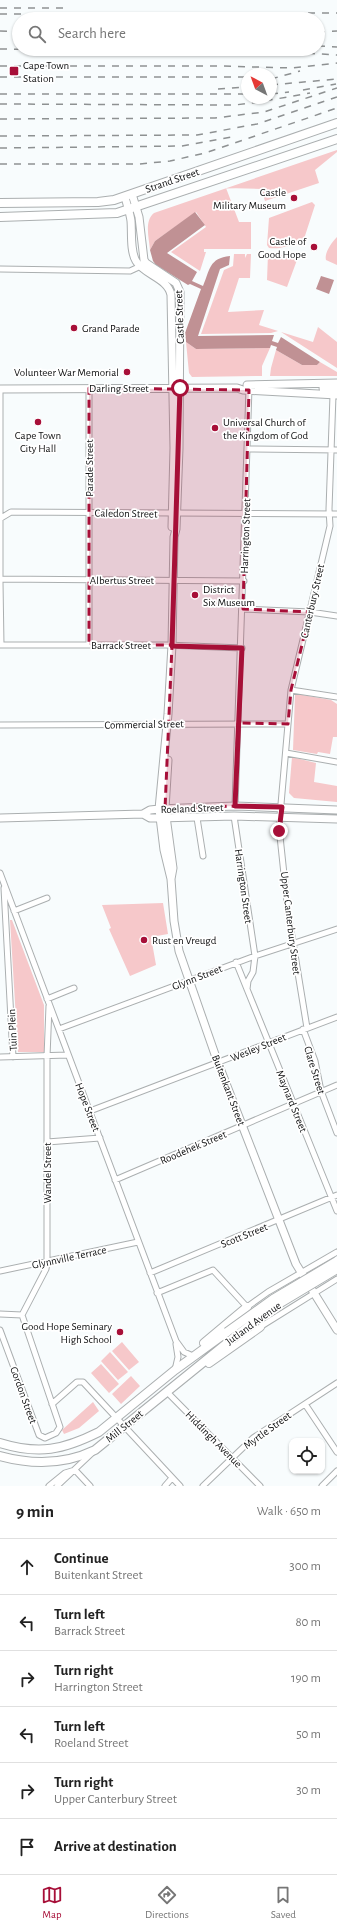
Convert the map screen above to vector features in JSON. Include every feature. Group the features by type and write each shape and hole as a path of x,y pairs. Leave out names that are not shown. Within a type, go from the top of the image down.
{"main road":[{"name":"Strand Street","path":"0,203 98,202 129,195 337,123"},
{"name":"Strand Street","path":"0,217 117,213 133,209 337,139"},
{"path":"129,195 133,209 139,217 143,265"},
{"name":"Castle Street","path":"143,265 176,283 180,289 176,388"},
{"name":"Darling Street","path":"249,388 301,384 336,389"},
{"name":"Buitenkant Street","path":"176,388 172,646 162,818 171,879 177,941 188,981 218,1063 296,1264 337,1330"},
{"name":"Darling Street","path":"0,389 336,389"},
{"name":"Roeland Street","path":"0,818 143,814 150,810 235,806 337,810"},
{"name":"Roeland Street","path":"143,814 150,818 234,816 337,820"},
{"name":"Jutland Avenue","path":"195,1355 268,1302 337,1261"},
{"name":"Jutland Avenue","path":"175,1385 232,1338 277,1305 337,1269"},
{"path":"195,1355 204,1343 247,1306"},
{"path":"175,1385 194,1374 260,1327"},
{"name":"Mill Street","path":"0,1442 36,1451 63,1447 99,1432 195,1355"},
{"name":"Mill Street","path":"95,1450 175,1385"},
{"path":"0,1456 20,1462 50,1463 76,1457 95,1450"}],"street":[{"path":"0,268 130,271 143,265"},
{"name":"Parade Street","path":"89,388 90,645"},
{"name":"Harrington Street","path":"235,806 242,648 249,388"},
{"path":"0,389 0,576"},
{"name":"Canterbury Street","path":"282,807 291,690 328,533 331,450 336,389"},
{"path":"247,449 337,450"},
{"path":"1,500 5,507 11,512 1,518"},
{"name":"Caledon Street","path":"11,512 337,514"},
{"path":"0,580 0,645"},
{"name":"Albertus Street","path":"0,580 244,581"},
{"path":"243,609 310,612 337,616"},
{"name":"Barrack Street","path":"0,645 242,648"},
{"path":"291,690 337,697"},
{"name":"Commercial Street","path":"0,725 168,723 288,724"},
{"path":"286,753 337,762"},
{"name":"Upper Canterbury Street","path":"282,807 279,831 292,943 305,1029"},
{"name":"Harrington Street","path":"234,816 254,956"},
{"path":"197,818 203,856"},
{"name":"Hope Street","path":"0,874 176,1341 178,1357 175,1370"},
{"name":"Tuin Plein","path":"4,883 13,1057"},
{"path":"14,911 46,898"},
{"name":"Glynn Street","path":"59,1029 236,962 337,929"},
{"path":"247,991 248,981 253,972 254,956"},
{"name":"Maynard Street","path":"236,962 337,1211"},
{"path":"48,1001 74,988"},
{"name":"Wandel Street","path":"22,1314 46,1269 47,1262 48,1001"},
{"name":"Wesley Street","path":"90,1112 337,1016"},
{"name":"Clare Street","path":"305,1029 321,1091 337,1133"},
{"path":"0,1057 47,1057 68,1055"},
{"name":"Roodehek Street","path":"115,1180 337,1085"},
{"path":"47,1142 100,1138"},
{"name":"Scott Street","path":"150,1273 337,1195"},
{"name":"Glynnville Terrace","path":"0,1271 138,1242"},
{"path":"157,1292 213,1270 247,1306 301,1272 337,1252"},
{"path":"260,1327 337,1279"},
{"path":"0,1314 22,1314 52,1404 77,1382 81,1381 86,1384 180,1486"},
{"name":"Gordon Street","path":"0,1330 39,1435 42,1437 56,1433 60,1427 52,1404"},
{"name":"Hope Street","path":"176,1341 184,1352 195,1355"},
{"name":"Myrtle Street","path":"203,1486 253,1438 337,1383"},
{"name":"Hiddingh Avenue","path":"167,1392 260,1486"},
{"path":"305,1404 337,1452"},
{"name":"Mill Street","path":"57,1486 95,1450"},
{"path":"75,1470 90,1486"},
{"name":"Mill Street","path":"49,1486 65,1473 75,1470"},
{"path":"322,1486 337,1471"},
{"path":"165,1486 172,1478"}],"highlighted area":[{"path":"89,388 249,390 243,609 310,612 291,690 288,724 238,723 235,806 165,809 172,645 89,645"}],"shaded area":[{"path":"337,150 337,152 315,170 319,183 265,201 261,189 227,188"},
{"path":"226,188 239,222 251,222 251,249 204,249 204,252 206,252 200,271 171,252 206,227 196,212 155,241 150,250 148,225 151,216 154,213"},
{"path":"312,202 315,205 302,245 269,248 267,245 269,218"},
{"path":"195,212 205,225 167,253 197,272 192,281 203,286 209,270 214,262 223,257 230,256 229,265 220,269 198,336 274,335 272,341 278,343 281,337 320,362 317,365 302,365 276,350 277,347 271,345 270,348 196,349 186,342 185,333 201,289 190,284 188,285 156,265 153,261 150,250 155,241"},
{"path":"337,237 337,265 326,260 326,254"},
{"path":"234,254 245,254 245,258 247,254 251,254 250,278 239,278 228,312 264,310 259,325 278,331 271,333 201,334 224,270 233,266"},
{"path":"268,254 278,254 297,260 287,287 267,280"},
{"path":"321,276 334,280 329,294 316,289"},
{"path":"318,327 337,342 337,368 281,332 313,342"},
{"path":"186,342 196,349 270,348 262,366 262,376 192,377 189,373"},
{"path":"276,350 302,365 317,365 320,362 337,372 337,376 270,376"},
{"path":"297,694 331,700 337,704 337,737 333,737 330,754 318,752 317,754 293,750 295,695"},
{"path":"292,757 316,763 314,782 337,786 337,802 294,798 289,793"},
{"path":"163,903 168,934 151,937 156,965 130,976 109,929 111,928 102,905"},
{"path":"10,920 12,920 44,1005 44,1052 18,1052"},
{"path":"122,1342 139,1362 129,1370 112,1351"},
{"path":"110,1352 128,1372 118,1380 101,1361"},
{"path":"101,1364 119,1384 109,1393 91,1373"},
{"path":"131,1376 140,1386 121,1404 112,1394"},
{"path":"93,1402 99,1411 79,1428 64,1434 62,1430"}],"railway":[{"path":"0,8 68,8"},
{"path":"325,13 337,13"},
{"path":"0,14 12,14"},
{"path":"0,31 12,32"},
{"path":"325,32 337,31"},
{"path":"325,46 337,47"},
{"path":"0,49 12,49"},
{"path":"325,54 337,55"},
{"path":"0,66 220,66 292,68 337,63"},
{"path":"277,77 300,71"},
{"path":"0,77 241,77"},
{"path":"277,84 337,79"},
{"path":"303,90 336,84"},
{"path":"218,89 241,87"},
{"path":"0,119 215,118 264,112 337,88"},
{"path":"277,93 289,92"},
{"path":"0,104 235,105 310,93"},
{"path":"0,94 241,94"},
{"path":"0,136 197,135 257,124 337,97"},
{"path":"0,164 140,164 170,161 205,153 337,108"},
{"path":"0,148 182,146 237,136"}],"place":[{"name":"Cape Town Station","path":"14,71"},
{"name":"Castle Military Museum","path":"294,198"},
{"name":"Castle of Good Hope","path":"314,247"},
{"name":"Grand Parade","path":"74,328"},
{"name":"Volunteer War Memorial","path":"127,372"},
{"name":"Cape Town City Hall","path":"38,422"},
{"name":"Universal Church of the Kingdom of God","path":"215,428"},
{"name":"District Six Museum","path":"195,595"},
{"name":"Rust en Vreugd","path":"144,940"},
{"name":"Good Hope Seminary High School","path":"120,1332"}],"route":[{"path":"180,388 177,514 174,537 172,646 242,648 235,806 282,807 279,831"}]}
